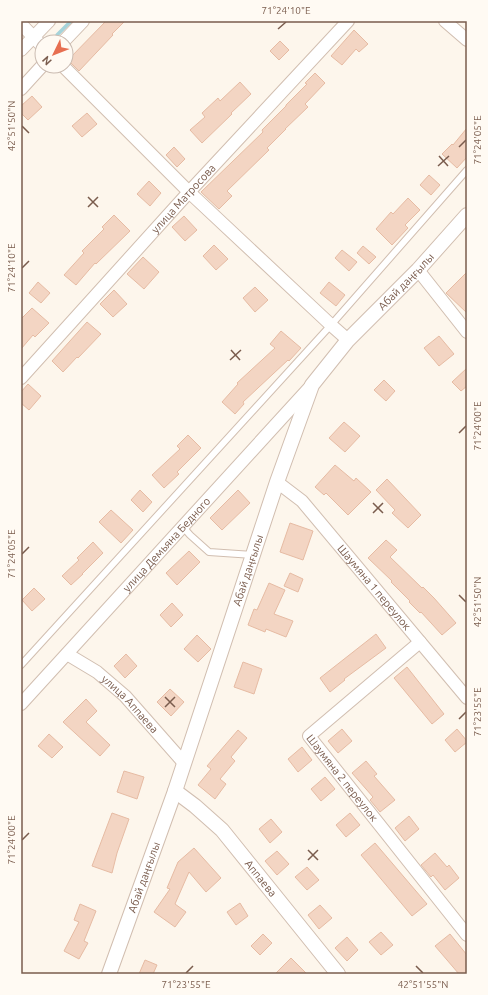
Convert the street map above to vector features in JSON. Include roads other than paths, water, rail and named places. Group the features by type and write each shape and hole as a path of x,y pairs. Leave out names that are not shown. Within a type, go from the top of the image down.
{"street":[{"path":"42,34 49,21"},
{"path":"70,34 82,21"},
{"name":"улица Матросова","path":"21,378 189,192 348,21"},
{"path":"444,21 467,40"},
{"path":"21,24 34,37"},
{"path":"21,50 34,43"},
{"path":"21,89 35,74"},
{"path":"71,74 189,192 348,340"},
{"name":"Абай даңғылы","path":"109,974 175,791 277,482 312,385 348,340 418,270 467,215"},
{"path":"418,270 467,332"},
{"name":"улица Демьяна Бедного","path":"21,704 312,385"},
{"name":"Шаумяна 1 переулок","path":"277,482 302,501 467,698"},
{"name":"Шаумяна 2 переулок","path":"420,642 309,736 467,935"},
{"name":"улица Аппаева","path":"67,654 97,672 125,696 184,762"},
{"name":"Аппаева","path":"175,791 195,806 222,830 338,974"}],"lane":[{"path":"21,665 331,325 467,170"},
{"path":"183,526 190,535 209,552 253,555"}],"waterway":[{"path":"58,34 71,21"}]}
